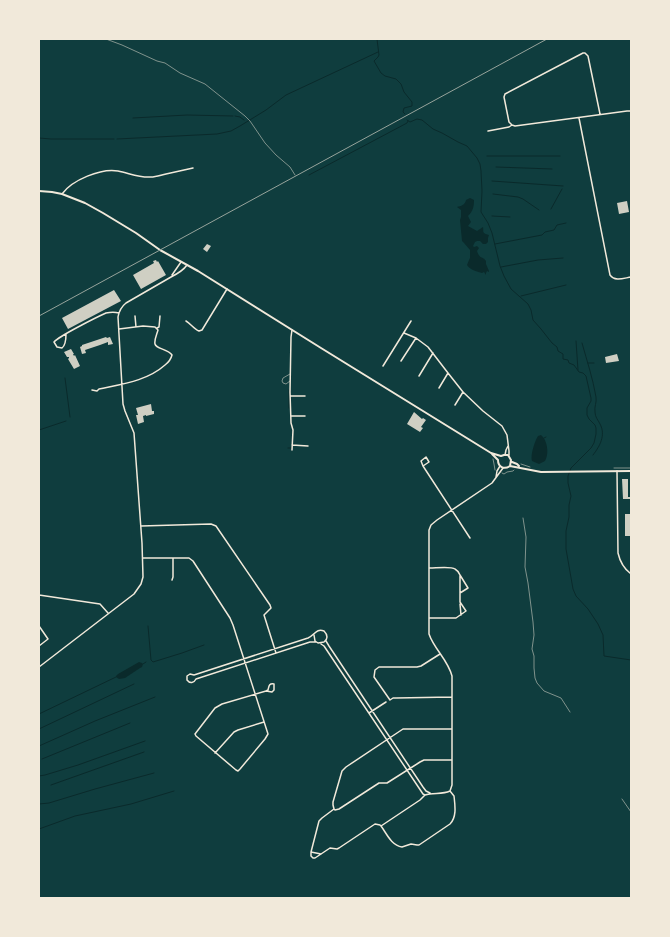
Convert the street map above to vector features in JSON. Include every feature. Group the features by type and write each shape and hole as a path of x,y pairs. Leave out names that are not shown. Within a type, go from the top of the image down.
{"main road":[{"path":"39,191 62,194 81,201 103,213 160,250 187,265 491,453 501,456 509,456 512,462 520,467"},
{"path":"491,453 503,468 510,466 520,467 541,472 631,471"},
{"path":"498,460 501,456"},
{"path":"510,466 512,462"}],"street":[{"path":"512,125 504,97 506,93 580,54 585,53 589,59 600,114"},
{"path":"488,131 509,128 512,125 515,126 631,111"},
{"path":"579,118 610,275 616,280 631,277"},
{"path":"62,194 77,181 89,175 104,171 118,171 135,176 152,178 193,168"},
{"path":"171,277 182,262"},
{"path":"39,667 134,594 139,587 142,577 143,558 141,526 134,433 124,406 119,313 120,308 126,303 182,271 187,265"},
{"path":"186,321 193,325 197,330 202,330 227,290"},
{"path":"66,334 64,346 62,348 57,347 54,342 55,340 94,318 111,312 119,313"},
{"path":"135,316 136,327"},
{"path":"92,390 97,391 99,389 138,380 163,367 172,357 172,354 169,351 158,348 155,343 160,316"},
{"path":"383,366 411,321"},
{"path":"119,329 150,326 157,328"},
{"path":"292,330 290,396 293,430 292,450"},
{"path":"404,333 425,344 463,392 502,426 507,435 509,456"},
{"path":"401,361 416,338"},
{"path":"419,376 433,353"},
{"path":"439,388 448,373"},
{"path":"455,405 463,392"},
{"path":"290,396 305,396"},
{"path":"291,416 305,416"},
{"path":"292,445 308,446"},
{"path":"505,455 508,446"},
{"path":"423,466 429,462 427,457 421,461 423,466 470,538"},
{"path":"496,477 500,466"},
{"path":"450,791 452,785 452,676 451,670 430,636 429,533 433,522 492,483 503,468"},
{"path":"617,471 618,553 621,564 631,574"},
{"path":"141,526 211,524 216,526 270,605 269,610 264,615 276,653"},
{"path":"143,558 189,558 193,561 230,618 244,659 245,663 255,694 264,722 268,734 238,771 215,753 195,734 218,706 255,694 266,691 273,692 274,684 270,684 268,690 266,691"},
{"path":"172,580 174,577 173,558"},
{"path":"429,568 456,569 468,588 460,593"},
{"path":"460,575 461,615"},
{"path":"39,595 100,604 108,614"},
{"path":"429,618 456,618 466,611 460,602"},
{"path":"39,626 48,639 39,646"},
{"path":"425,795 422,794 324,646 316,642 310,642 196,679 192,683 187,680 187,677 189,674 194,675 308,638 314,635 318,630 323,631 326,634 326,642 372,712 425,790 431,793"},
{"path":"314,635 316,642"},
{"path":"320,644 326,640"},
{"path":"440,654 417,667 377,668 374,677 389,700 392,698 452,698"},
{"path":"194,675 196,679"},
{"path":"369,714 386,702"},
{"path":"215,753 234,732 264,722"},
{"path":"334,809 332,805 343,770 387,740 404,729 452,729"},
{"path":"450,791 454,796 453,820 450,824 419,845 411,844 402,847 395,845 382,826 378,824 372,825 337,849 330,848 313,858 311,855 320,819 334,809 339,809 379,783 387,783 424,760 452,760"},
{"path":"382,826 425,795 450,791"},
{"path":"311,852 321,854"}],"lane":[{"path":"291,373 283,378 282,382 286,384 290,382 291,379"}],"path":[{"path":"106,39 165,63 180,73 206,84 250,121 268,146 292,170 295,175"},
{"path":"493,459 495,470"},
{"path":"523,464 532,467"},
{"path":"616,468 631,468"},
{"path":"504,474 514,470"},
{"path":"523,518 526,537 525,567 534,635 532,649 534,656 535,678 537,684 544,691 561,698 570,712"},
{"path":"622,799 631,812"}],"water":[{"path":"470,198 474,200 474,202 472,211 468,216 471,222 468,226 477,231 483,227 483,232 489,235 488,242 486,244 477,241 473,246 477,246 479,248 477,251 478,254 486,261 489,272 487,271 486,275 484,272 482,273 474,270 467,265 470,258 470,250 462,241 460,220 461,210 457,207 463,205 466,200"},
{"path":"541,435 545,441 547,451 545,461 539,464 532,461 532,456 537,438"},
{"path":"139,662 143,664 142,667 125,678 119,679 116,677 118,674"}],"building":[{"path":"627,201 629,212 619,214 617,203"},
{"path":"207,244 211,246 207,252 203,249"},
{"path":"156,260 166,275 141,289 133,275 154,263 153,261"},
{"path":"114,290 121,301 68,329 62,318"},
{"path":"110,337 113,344 108,345 108,342 85,350 86,353 82,354 80,347 82,345"},
{"path":"71,349 80,366 74,369 68,359 69,357 67,357 64,352"},
{"path":"617,354 619,361 606,363 605,357"},
{"path":"151,404 154,414 143,416 144,422 138,424 136,408"},
{"path":"414,412 422,419 423,418 426,420 421,427 423,428 420,432 407,424"},
{"path":"622,479 628,479 628,497 631,497 631,499 623,499"},
{"path":"625,514 631,514 631,536 625,536"}],"waterway":[{"path":"377,39 379,55 374,61 381,73 385,76 396,79 401,84 404,92 412,102 412,106 404,108 403,112 405,114"},
{"path":"117,139 217,134 231,131 266,110 286,95 378,52"},
{"path":"133,118 187,115 233,116"},
{"path":"235,116 244,120"},
{"path":"407,120 410,122 417,119 422,120 433,129 467,146 477,158 481,171 481,212 492,233 504,276 511,289 528,304 533,320 557,347 558,351 563,354 563,359 568,360 569,363 574,365 579,372 586,376 591,398 587,408 587,415 595,425 596,434 591,448 571,468 568,476 571,496 566,531 566,549 573,589 576,596 588,609 598,624 603,635 604,656 631,660"},
{"path":"309,175 407,123 408,121"},
{"path":"39,138 114,139"},
{"path":"487,156 560,156"},
{"path":"496,167 552,169"},
{"path":"492,181 563,186"},
{"path":"551,209 562,189"},
{"path":"493,194 518,197 539,210"},
{"path":"492,216 510,217"},
{"path":"495,244 542,235 545,232 554,230 557,225 566,223"},
{"path":"501,267 538,260 563,258"},
{"path":"521,296 566,285"},
{"path":"576,341 578,370"},
{"path":"582,343 595,390 596,415 602,428 600,444 593,455"},
{"path":"588,363 594,363"},
{"path":"65,378 70,417"},
{"path":"289,390 289,408"},
{"path":"39,430 66,421"},
{"path":"148,626 151,660 153,662 204,645"},
{"path":"39,714 116,677"},
{"path":"39,729 134,684"},
{"path":"39,746 95,721 155,697"},
{"path":"42,759 130,723"},
{"path":"39,776 78,765 145,741"},
{"path":"51,785 144,752"},
{"path":"39,804 49,803 154,773"},
{"path":"39,829 75,816 131,804 174,791"}],"railway":[{"path":"39,316 547,39"}]}
